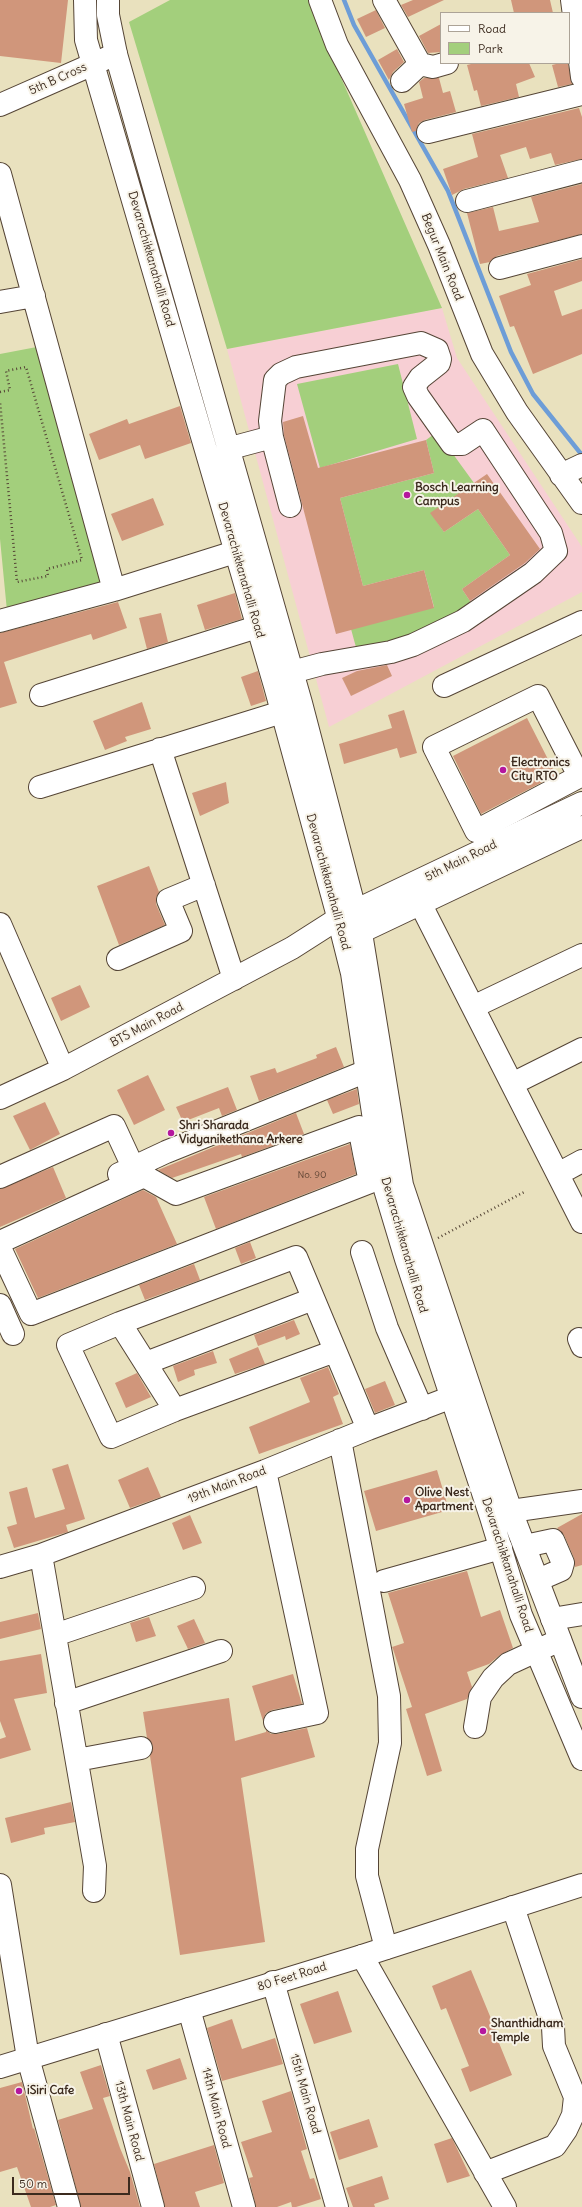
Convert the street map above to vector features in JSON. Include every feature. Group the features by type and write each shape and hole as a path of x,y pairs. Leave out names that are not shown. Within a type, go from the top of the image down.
{"street":[{"name":"Devarachikkanahalli Road","path":"85,0 86,40 165,304 245,548 292,672 347,915"},
{"name":"Devarachikkanahalli Road","path":"108,0 108,15 116,54 227,449 245,548 257,627 282,712 353,936 402,1185 422,1247 501,1514 501,1548 522,1615 582,1759"},
{"name":"Begur Main Road","path":"320,0 337,45 410,180 440,245 482,354 517,412 582,503"},
{"path":"384,0 420,64 433,67 444,64"},
{"path":"572,0 572,27 582,77"},
{"name":"5th B Cross","path":"0,105 116,54"},
{"path":"402,81 420,64"},
{"path":"428,132 582,94"},
{"path":"467,201 582,171"},
{"path":"0,174 114,590"},
{"path":"500,268 582,246"},
{"path":"0,302 34,296"},
{"path":"290,506 272,437 270,421 273,386 281,374 296,367 420,343 437,350 439,364 420,378 414,387 418,396 452,444 462,444 484,430 551,533 556,552 533,573 463,621 414,645 392,652 322,664 292,672"},
{"path":"227,449 272,437"},
{"path":"561,475 582,465"},
{"path":"0,621 114,590 245,548"},
{"path":"444,686 582,622"},
{"path":"41,695 257,627"},
{"path":"538,696 580,775 476,831 434,747 538,696"},
{"path":"40,787 282,712"},
{"path":"160,749 234,979"},
{"name":"5th Main Road","path":"347,915 582,803"},
{"name":"5th Main Road","path":"353,936 421,905 582,827"},
{"path":"118,959 181,931 168,900 204,886"},
{"path":"421,905 582,1222"},
{"name":"BTS Main Road","path":"0,1098 63,1069 234,979 292,948 347,915"},
{"path":"0,924 63,1069"},
{"name":"Devarachikkanahalli Road","path":"353,936 352,973 367,1071 372,1153 452,1397 501,1514 525,1546 560,1640 580,1686"},
{"name":"BTS Main Road","path":"292,948 353,936"},
{"path":"473,1007 582,955"},
{"path":"512,1084 582,1049"},
{"path":"0,1230 166,1152 367,1071"},
{"path":"0,1177 114,1126 133,1167"},
{"path":"0,1242 144,1176 176,1194 359,1127 372,1153 370,1182 31,1314 0,1248"},
{"path":"558,1174 582,1161"},
{"path":"362,1252 387,1328 422,1409"},
{"path":"335,1351 174,1410 111,1437 68,1345 120,1323 296,1257 368,1429"},
{"path":"146,1363 314,1299"},
{"path":"0,1305 13,1334"},
{"path":"120,1323 174,1410"},
{"name":"19th Main Road","path":"0,1567 40,1555 265,1471 340,1440 452,1397"},
{"path":"340,1440 389,1696 390,1744 367,1849 367,1876 386,1948"},
{"path":"265,1471 317,1712 275,1722"},
{"path":"501,1514 582,1501"},
{"path":"525,1546 553,1540 563,1563 561,1570 538,1580"},
{"path":"384,1581 501,1548"},
{"path":"40,1555 95,1866 94,1891"},
{"path":"55,1635 194,1588"},
{"path":"552,1619 582,1614"},
{"path":"475,1727 480,1697 493,1678 508,1664 536,1649 560,1640"},
{"path":"66,1703 221,1651"},
{"path":"76,1760 142,1748"},
{"path":"0,1885 28,2058 69,2207"},
{"name":"80 Feet Road","path":"0,2067 273,1982 362,1956 582,1885"},
{"path":"518,1905 541,1912 582,1901"},
{"path":"485,2173 555,2146 566,2130 573,2115 575,2097 554,2046 553,2027 518,1905"},
{"path":"362,1956 504,2207"},
{"name":"15th Main Road","path":"273,1982 337,2207"},
{"name":"14th Main Road","path":"189,2009 244,2207"},
{"name":"13th Main Road","path":"106,2034 153,2207"}],"path":[{"path":"0,392 10,390 6,371 26,367 82,560 47,569 48,576 17,582 0,402"},
{"path":"422,1247 526,1191"}],"shaded area":[{"name":"Bosch Learning Campus","path":"442,308 457,358 582,547 582,592 329,727 227,349"}],"green space":[{"path":"170,0 309,0 314,16 442,308 227,349 129,22"},
{"path":"42,346 112,582 7,611 0,539 0,354"},
{"path":"398,364 417,439 320,468 297,384"},
{"path":"437,432 474,483 431,513 444,532 478,509 510,555 462,589 472,604 440,629 357,651 351,629 434,607 424,570 363,586 340,498 434,473 426,440"}],"building":[{"path":"0,0 68,0 61,63 0,56"},
{"path":"413,0 444,0 408,17 401,5"},
{"path":"511,0 550,0 553,12 514,12"},
{"path":"376,10 385,28 366,37 357,19"},
{"path":"440,25 440,52 428,53 419,36"},
{"path":"397,49 404,62 393,72 389,80 378,60"},
{"path":"529,64 535,77 516,84 519,97 481,106 477,90 474,91 467,65"},
{"path":"568,64 572,84 558,87 552,65"},
{"path":"424,78 439,78 443,93 450,91 456,112 425,120 419,123 416,131 412,132 404,104 423,98 419,82"},
{"path":"579,108 582,117 582,159 555,165 551,153 530,159 526,147 500,155 508,178 464,189 452,195 443,169 478,157 472,134"},
{"path":"582,184 582,234 497,256 490,262 480,264 467,213 493,207 499,231 539,222 531,197"},
{"path":"582,259 582,281 554,291 562,316 582,309 582,354 533,374 514,326 510,327 499,296 531,285 527,274"},
{"path":"180,406 191,443 145,459 140,445 99,460 89,434 127,419 129,424"},
{"path":"303,416 318,468 426,440 434,473 340,498 363,586 424,570 434,608 336,634 284,435 283,422"},
{"path":"487,474 540,549 525,563 470,601 462,589 510,555 478,509 444,532 430,513"},
{"path":"153,498 164,525 122,541 111,514"},
{"path":"235,593 242,619 205,630 197,605"},
{"path":"118,602 127,628 93,640 91,634 4,662 17,703 0,708 0,633"},
{"path":"161,613 168,642 147,649 139,618"},
{"path":"387,665 392,676 351,696 342,678 357,671"},
{"path":"258,671 266,701 251,706 241,677"},
{"path":"142,702 151,729 125,737 127,741 105,750 93,721"},
{"path":"404,710 417,753 400,758 397,748 344,764 339,744 392,728 388,715"},
{"name":"Electronics City RTO","path":"527,718 556,775 481,814 453,756"},
{"path":"226,782 229,803 200,816 192,793"},
{"path":"149,866 159,892 156,898 156,904 165,925 119,945 97,886"},
{"path":"80,985 90,1007 61,1021 51,998"},
{"path":"336,1047 344,1067 259,1101 250,1076 275,1068 277,1073 317,1058 316,1055"},
{"path":"148,1075 165,1110 134,1125 117,1090"},
{"path":"228,1087 237,1110 222,1116 219,1108 183,1122 176,1107"},
{"path":"357,1089 359,1104 333,1114 327,1100"},
{"path":"45,1102 60,1134 30,1150 13,1116"},
{"path":"296,1113 304,1134 242,1157 241,1154 172,1178 158,1170"},
{"path":"350,1144 356,1174 216,1229 204,1197"},
{"path":"53,1167 66,1198 0,1227 0,1189"},
{"path":"143,1190 156,1197 177,1244 38,1298 15,1249"},
{"path":"250,1242 256,1258 241,1264 235,1248"},
{"path":"194,1264 200,1280 145,1300 139,1285"},
{"path":"294,1320 300,1334 286,1340 285,1336 258,1346 254,1335"},
{"path":"258,1347 265,1364 235,1374 229,1359"},
{"path":"213,1351 217,1363 194,1370 195,1375 178,1382 173,1366"},
{"path":"328,1367 339,1394 333,1397 343,1424 259,1454 249,1427 310,1402 300,1378"},
{"path":"137,1373 151,1397 126,1408 115,1383"},
{"path":"385,1381 395,1405 375,1413 365,1389"},
{"path":"68,1464 85,1519 66,1525 68,1532 14,1548 7,1527 17,1524 9,1492 27,1487 35,1518 65,1509 52,1469"},
{"path":"148,1467 161,1497 130,1508 118,1480"},
{"name":"Olive Nest Apartment","path":"437,1470 449,1510 376,1531 364,1491"},
{"path":"582,1514 582,1565 575,1567 574,1558 564,1535 557,1528"},
{"path":"190,1515 202,1543 183,1550 172,1523"},
{"path":"467,1571 481,1617 500,1610 513,1648 500,1655 489,1664 467,1672 472,1687 467,1699 425,1714 442,1771 427,1776 406,1709 412,1707 392,1647 404,1643 388,1593"},
{"path":"38,1613 41,1629 0,1639 0,1622"},
{"path":"149,1617 156,1636 136,1642 130,1623"},
{"path":"194,1619 205,1643 188,1649 177,1626"},
{"path":"41,1654 47,1693 14,1699 31,1750 0,1759 0,1739 6,1737 0,1721 0,1661"},
{"path":"293,1674 302,1704 272,1710 266,1713 263,1721 252,1686"},
{"path":"229,1698 235,1741 266,1732 266,1730 271,1734 277,1734 307,1728 315,1757 241,1778 265,1942 180,1955 150,1756 153,1746 147,1738 143,1712"},
{"path":"71,1802 75,1822 44,1828 45,1834 11,1843 5,1818"},
{"path":"471,1970 499,2038 497,2038 512,2075 470,2092 461,2069 469,2066 446,2008 441,2010 432,1986"},
{"path":"338,1991 352,2032 314,2044 300,2004"},
{"path":"232,2019 242,2049 275,2038 283,2064 222,2081 207,2028"},
{"path":"180,2058 187,2079 153,2090 146,2070"},
{"path":"101,2065 110,2096 103,2098 130,2172 140,2207 81,2207 58,2120 93,2109 80,2072"},
{"path":"22,2082 33,2129 34,2128 56,2205 50,2207 31,2207 17,2167 0,2172 0,2088"},
{"path":"291,2091 307,2149 301,2151 310,2179 314,2178 321,2199 296,2207 292,2207 291,2202 277,2207 256,2207 249,2178 253,2177 241,2142 272,2132 262,2101"},
{"path":"369,2119 378,2147 339,2160 330,2132"},
{"path":"452,2138 470,2176 447,2183 434,2144"},
{"path":"214,2145 224,2183 195,2192 200,2207 165,2207 154,2164"},
{"path":"382,2176 389,2199 374,2204 375,2207 353,2207 346,2188"}],"waterway":[{"path":"344,0 354,25 448,191 511,352 533,394 582,455"}],"place":[{"name":"Bosch Learning Campus","path":"407,495"},
{"name":"Electronics City RTO","path":"503,770"},
{"name":"Shri Sharada Vidyanikethana Arkere","path":"171,1133"},
{"name":"Olive Nest Apartment","path":"407,1500"},
{"name":"Shanthidham Temple","path":"483,2031"},
{"name":"iSiri Cafe","path":"19,2091"}]}
